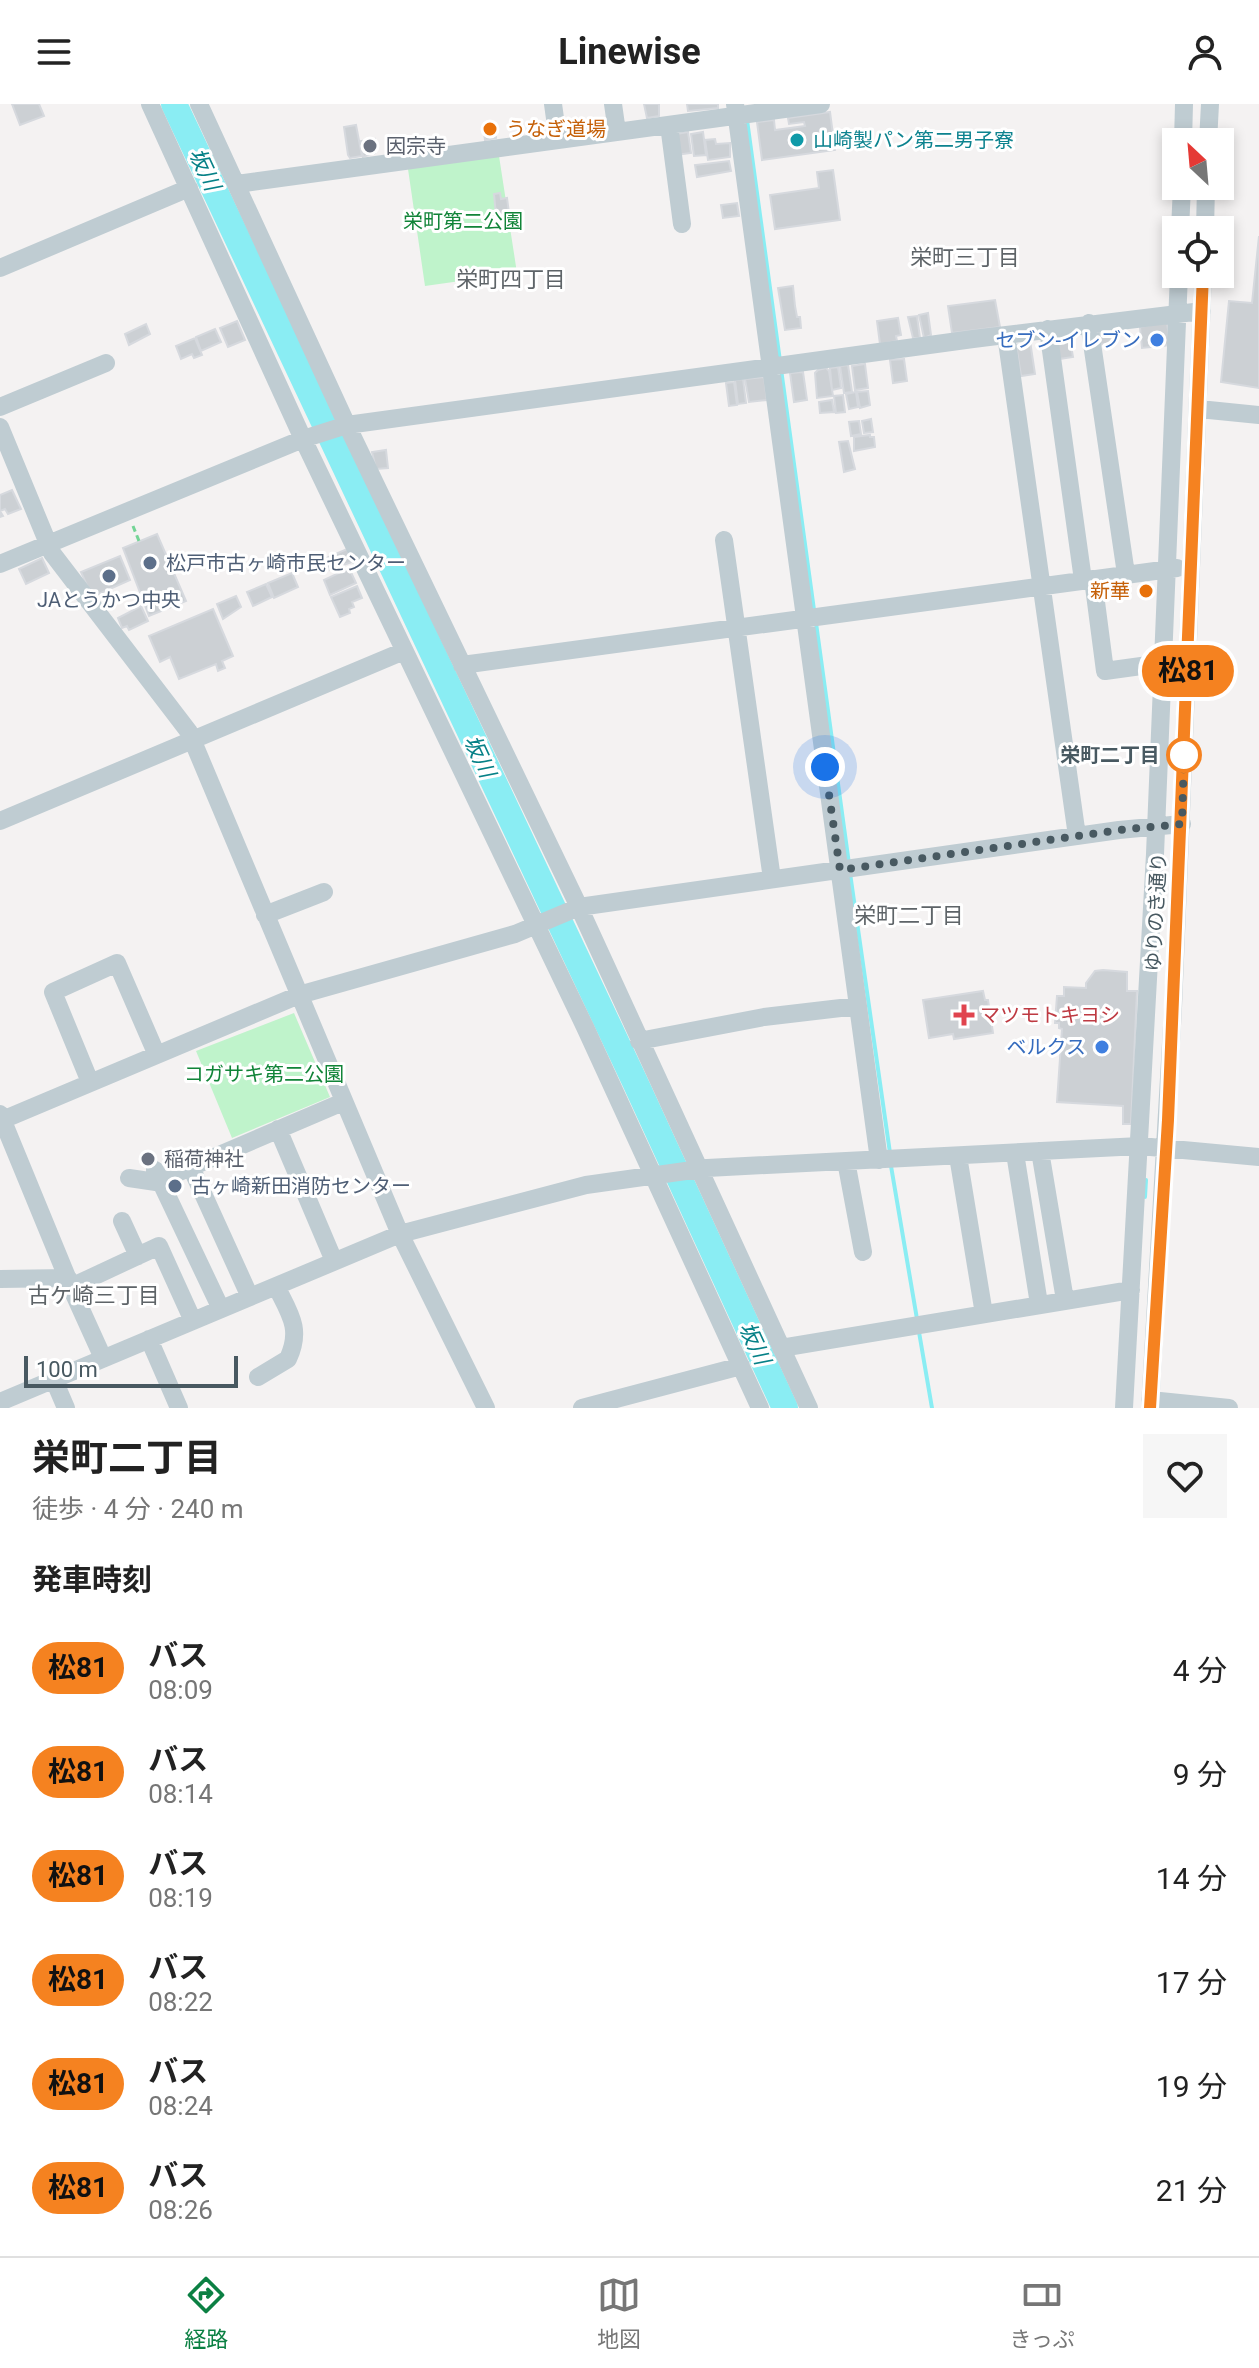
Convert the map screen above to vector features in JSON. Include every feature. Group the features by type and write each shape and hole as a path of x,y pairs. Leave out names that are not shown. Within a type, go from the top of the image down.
{"street":[{"path":"150,104 404,651 658,1176 760,1408"},
{"path":"199,104 345,426 579,907 696,1171 809,1408"},
{"path":"553,104 558,140"},
{"path":"613,104 617,132"},
{"path":"237,184 669,125 741,112 821,104"},
{"path":"1183,128 1184,104"},
{"path":"1209,128 1210,104"},
{"path":"741,112 846,869 858,1006 887,1159"},
{"path":"669,125 682,224"},
{"path":"0,268 189,188"},
{"path":"1124,1408 1156,826 1178,288"},
{"name":"ゆりのき通り","path":"1150,1404 1167,1148 1203,288"},
{"path":"0,564 307,438 345,426 1089,323 1202,311"},
{"path":"1089,323 1126,574"},
{"path":"1048,329 1105,671 1163,663"},
{"path":"1006,335 1077,836"},
{"path":"0,407 106,363"},
{"path":"1199,409 1259,415"},
{"path":"0,427 48,544 192,740 400,1234 486,1408"},
{"path":"724,540 772,879"},
{"path":"462,665 1166,568 1192,568"},
{"path":"0,821 404,651"},
{"path":"103,1358 1,1118 299,995 537,926 579,907 1077,836 1182,824"},
{"path":"265,915 324,892"},
{"path":"90,1082 53,992 117,963 156,1053"},
{"path":"639,1041 764,1017 858,1006"},
{"path":"129,1178 157,1177 343,1102"},
{"path":"278,1129 334,1261"},
{"path":"2,1395 54,1380 400,1234 586,1185 696,1171 1140,1146 1259,1157"},
{"path":"1040,1151 1065,1300"},
{"path":"1015,1153 1039,1304"},
{"path":"958,1156 984,1314"},
{"path":"846,1161 863,1252"},
{"path":"190,1165 250,1297"},
{"path":"157,1177 221,1309"},
{"path":"122,1221 138,1256"},
{"path":"0,1279 69,1282 159,1246 193,1321"},
{"path":"258,1377 288,1359 296,1336 293,1320 276,1286"},
{"path":"781,1348 1131,1290"},
{"path":"149,1339 179,1408"},
{"path":"582,1408 741,1366"},
{"path":"54,1380 66,1408"},
{"path":"1150,1404 1229,1408"}],"green space":[{"name":"栄町第二公園","path":"499,156 517,273 425,286 408,169"},
{"name":"コガサキ第二公園","path":"294,1013 330,1097 232,1138 196,1051"}],"building":[{"path":"12,104 39,104 44,116 20,125"},
{"path":"644,104 659,104 659,116 647,118"},
{"path":"687,104 718,104 718,108 688,111"},
{"name":"山崎製パン第二男子寮","path":"830,112 835,150 762,160 757,122 774,120 775,130 805,126 804,122 789,124 788,118"},
{"path":"356,125 362,156 350,158 344,127"},
{"path":"495,125 496,138 485,140 483,126"},
{"path":"688,132 691,153 675,155 676,134"},
{"path":"703,132 706,155 694,156 691,134"},
{"path":"375,139 375,153 363,157 361,141"},
{"path":"715,139 716,144 730,143 730,157 708,160 705,140"},
{"path":"729,161 731,171 697,177 695,165"},
{"path":"833,170 840,220 775,229 770,195 819,188 817,172"},
{"path":"500,193 501,199 507,198 509,213 496,215 494,194"},
{"path":"737,203 739,216 723,218 721,205"},
{"path":"1259,236 1259,388 1221,382 1229,301 1252,303"},
{"path":"793,286 801,328 785,330 778,288"},
{"path":"995,300 1000,327 952,333 948,306"},
{"path":"928,313 931,335 924,338 919,315"},
{"path":"917,316 920,338 913,338 908,317"},
{"path":"898,318 901,335 896,336 897,341 880,344 877,321"},
{"path":"237,321 245,340 228,347 220,328"},
{"path":"1167,322 1170,345 1142,348 1140,327"},
{"path":"146,324 150,334 129,345 125,334"},
{"path":"215,329 221,342 201,351 196,337"},
{"path":"1109,331 1112,343 1098,345 1099,332"},
{"path":"1069,335 1073,357 1059,359 1056,341 1060,336"},
{"path":"195,338 202,355 194,358 192,354 181,359 176,346"},
{"path":"1030,341 1035,374 1021,376 1016,345"},
{"path":"904,359 907,381 893,383 890,360"},
{"path":"865,364 868,388 855,390 852,366"},
{"path":"848,365 852,392 844,393 840,366"},
{"path":"838,367 841,388 832,390 830,368"},
{"path":"826,368 833,396 817,398 815,373"},
{"path":"803,372 807,400 794,402 790,373"},
{"path":"764,377 767,400 749,402 745,379"},
{"path":"743,379 746,403 738,404 735,380"},
{"path":"734,382 737,405 729,406 726,383"},
{"path":"868,391 870,405 860,408 857,392"},
{"path":"856,392 858,407 849,409 846,394"},
{"path":"843,395 845,412 836,413 834,396"},
{"path":"832,400 834,412 820,413 819,402"},
{"path":"871,419 873,432 864,433 862,421"},
{"path":"859,421 861,434 851,436 849,422"},
{"path":"854,437 874,437 875,447 854,451"},
{"path":"848,441 855,469 844,472 839,442"},
{"path":"386,450 388,468 376,469 372,452"},
{"path":"12,490 21,509 8,514 5,509 0,511 0,495"},
{"name":"松戸市古ヶ崎市民センター","path":"157,534 186,601 149,616 123,548"},
{"path":"347,549 352,562 330,570 326,558"},
{"path":"120,556 130,580 92,597 81,572"},
{"path":"42,558 49,573 26,584 19,569"},
{"path":"349,568 356,583 330,595 324,580"},
{"path":"292,573 298,587 274,598 268,583"},
{"path":"266,584 272,597 253,606 247,592"},
{"path":"357,586 362,598 352,602 354,607 349,609 350,613 340,617 331,597"},
{"path":"236,596 241,607 223,619 217,604"},
{"path":"141,606 148,621 129,630 127,626 122,628 118,618"},
{"path":"213,609 233,656 222,661 225,668 218,671 216,664 179,679 170,657 160,662 149,636"},
{"path":"1095,971 1127,972 1127,991 1137,991 1131,1124 1123,1124 1123,1106 1057,1102 1062,1029 1059,1023 1055,1023 1057,996 1064,996 1064,987 1086,988"},
{"path":"983,991 985,1000 988,1000 993,1033 954,1039 953,1034 929,1038 923,1000"}],"waterway":[{"name":"坂川","path":"174,104 636,1084 785,1408"},
{"path":"747,120 780,361"},
{"path":"781,369 814,610"},
{"path":"816,623 849,864"},
{"path":"850,873 890,1153"},
{"path":"891,1166 917,1319"},
{"path":"1145,1197 1146,1180"},
{"path":"919,1332 932,1408"}],"bus line":[{"name":"松81","path":"1150,1408 1182,824 1203,288"}],"place":[{"name":"うなぎ道場","path":"490,129"},
{"name":"山崎製パン第二男子寮","path":"797,140"},
{"name":"因宗寺","path":"370,146"},
{"name":"セブン-イレブン","path":"1157,340"},
{"name":"松戸市古ヶ崎市民センター","path":"150,563"},
{"name":"JAとうかつ中央","path":"109,576"},
{"name":"新華","path":"1146,591"},
{"name":"栄町二丁目","path":"1184,755"},
{"name":"マツモトキヨシ","path":"964,1015"},
{"name":"ベルクス","path":"1102,1047"},
{"name":"稲荷神社","path":"148,1159"},
{"name":"古ヶ崎新田消防センター","path":"175,1186"}],"district":[{"name":"栄町三丁目","path":"965,257"},
{"name":"栄町四丁目","path":"511,279"},
{"name":"栄町二丁目","path":"909,915"},
{"name":"古ケ崎三丁目","path":"94,1295"}],"route":[{"path":"825,767 840,870 1119,830 1182,824 1184,755"}]}
